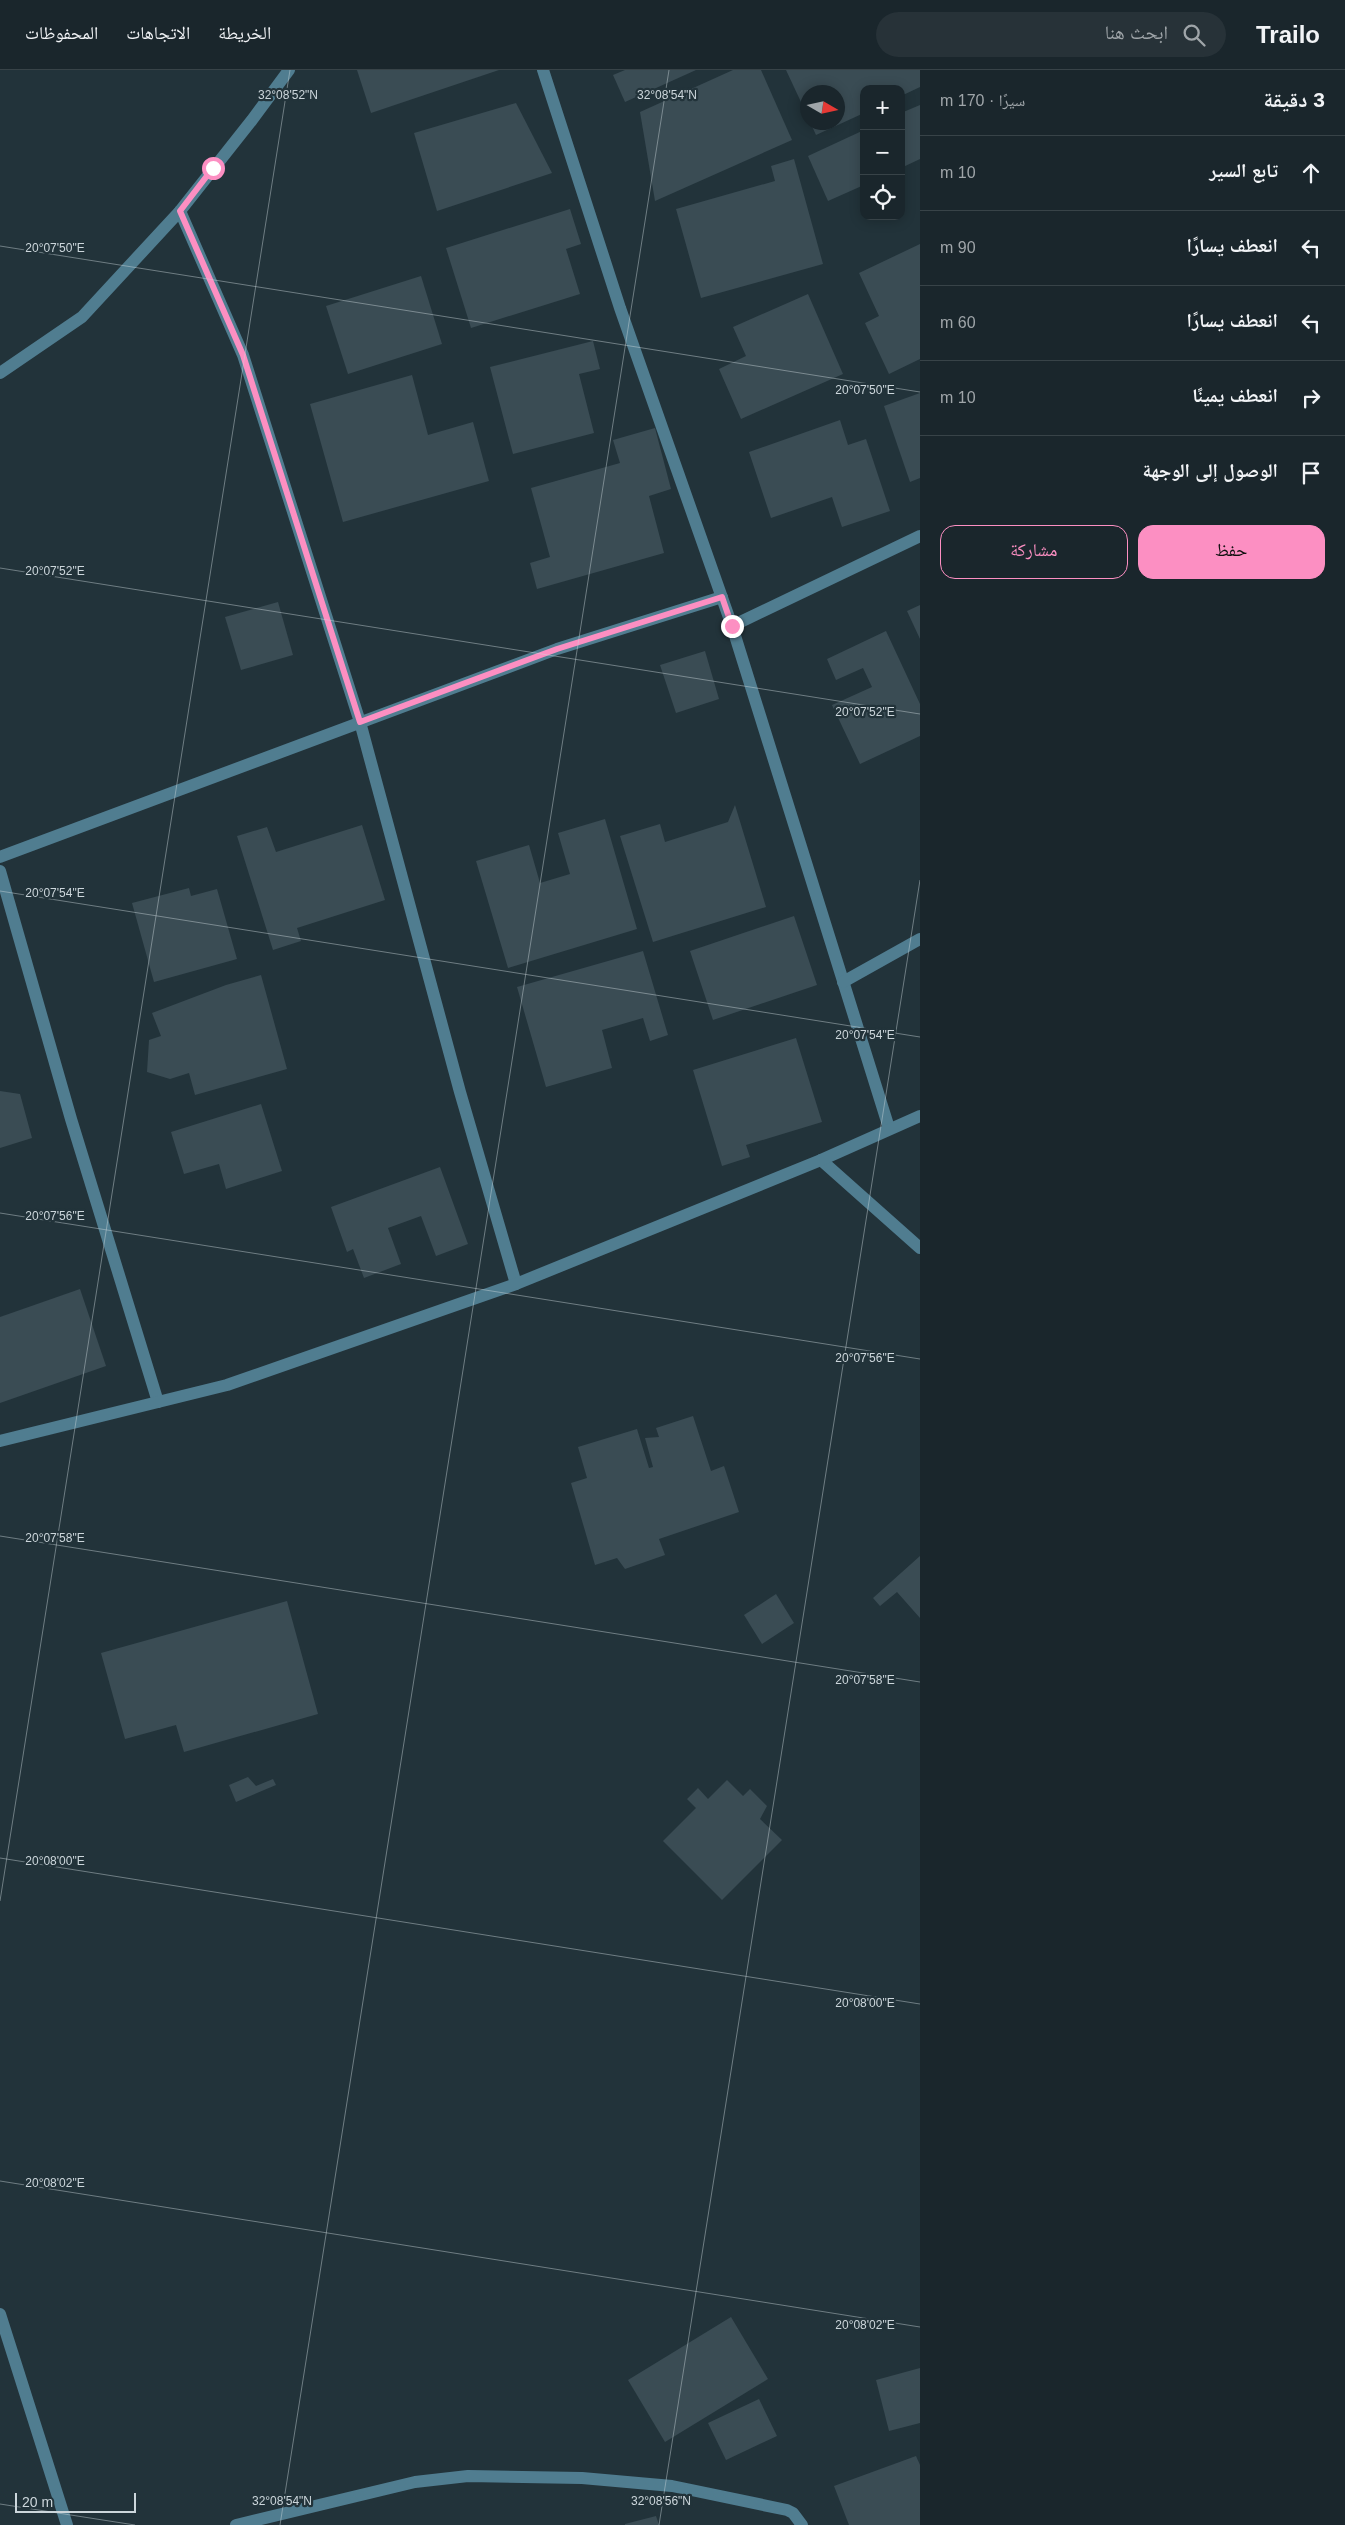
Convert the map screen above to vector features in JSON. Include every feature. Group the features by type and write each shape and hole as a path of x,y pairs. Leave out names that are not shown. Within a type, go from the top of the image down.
{"street":[{"path":"0,373 82,317 180,211 289,70"},
{"path":"543,70 620,308 732,626 889,1128"},
{"path":"180,211 243,355 360,722 460,1092 516,1284"},
{"path":"732,626 920,536"},
{"path":"0,856 557,649 722,597"},
{"path":"0,871 71,1119 158,1402"},
{"path":"843,982 920,939"},
{"path":"0,1441 227,1385 516,1284 820,1160 889,1128 920,1116"},
{"path":"820,1160 920,1248"},
{"path":"0,2314 67,2525"},
{"path":"236,2525 415,2482 468,2476 582,2478 672,2486 787,2510 793,2513 802,2525"}],"building":[{"path":"357,70 499,70 371,113"},
{"path":"625,70 696,70 625,102 613,75"},
{"path":"733,70 761,70 792,140 655,201 640,112"},
{"path":"786,70 920,70 920,87 905,94 905,85 860,85 860,115 845,122 845,85 800,85 800,100"},
{"path":"516,103 552,173 437,211 414,133"},
{"path":"920,105 920,159 905,166 905,130 905,111"},
{"path":"814,130 827,130 816,135"},
{"path":"860,132 860,187 828,201 808,156"},
{"path":"794,159 823,264 701,298 676,209 775,181 771,166"},
{"path":"570,209 581,244 566,249 580,294 471,328 446,248"},
{"path":"920,244 920,359 889,374 865,323 879,316 859,273"},
{"path":"421,276 442,344 348,374 326,306"},
{"path":"808,294 843,374 741,419 719,369 746,356 733,327"},
{"path":"593,341 600,369 579,374 594,433 513,454 490,367"},
{"path":"412,375 428,435 473,422 489,481 343,522 310,404"},
{"path":"920,393 920,478 910,482 884,406"},
{"path":"840,420 848,445 866,439 890,511 842,527 832,497 771,518 749,452"},
{"path":"655,428 671,489 649,496 664,553 537,589 530,563 550,557 531,488 620,463 613,440"},
{"path":"278,602 293,655 241,670 225,617"},
{"path":"920,605 920,639 907,611"},
{"path":"886,631 920,704 920,736 860,764 832,705 872,687 863,668 836,680 827,659"},
{"path":"705,651 719,699 676,713 660,665"},
{"path":"735,805 766,907 653,942 620,836 660,824 665,842 728,822"},
{"path":"605,819 637,929 508,968 476,861 529,845 540,883 570,874 558,833"},
{"path":"362,825 385,900 297,928 301,941 273,950 237,836 267,827 276,852"},
{"path":"189,888 191,896 217,889 237,959 154,982 132,903"},
{"path":"794,916 817,985 713,1020 690,951"},
{"path":"643,951 668,1035 650,1041 643,1018 602,1030 612,1068 546,1087 517,987"},
{"path":"261,975 287,1069 195,1095 189,1073 170,1079 147,1072 149,1040 161,1036 152,1013 226,985"},
{"path":"796,1038 822,1122 746,1145 750,1157 722,1166 693,1070"},
{"path":"0,1091 20,1094 32,1138 0,1148"},
{"path":"261,1104 282,1171 226,1189 219,1164 184,1174 171,1132"},
{"path":"440,1167 468,1244 436,1256 421,1216 388,1228 401,1264 364,1278 353,1249 347,1252 331,1207"},
{"path":"80,1289 106,1366 0,1403 0,1317"},
{"path":"693,1416 711,1471 724,1466 739,1512 659,1539 665,1555 625,1569 617,1558 595,1565 571,1483 587,1478 578,1447 637,1429 649,1468 653,1467 645,1438 659,1437 656,1428"},
{"path":"920,1556 920,1618 897,1592 880,1606 873,1598"},
{"path":"776,1594 794,1623 762,1644 744,1615"},
{"path":"287,1601 318,1714 184,1752 176,1725 125,1739 101,1653"},
{"path":"248,1777 256,1786 273,1779 276,1785 236,1802 229,1785"},
{"path":"727,1780 743,1796 750,1789 767,1806 760,1819 782,1840 722,1900 663,1841 696,1808 687,1799 698,1788 708,1799"},
{"path":"731,2317 768,2379 665,2442 628,2380"},
{"path":"920,2368 920,2423 889,2431 876,2380"},
{"path":"759,2399 777,2436 726,2460 708,2423"},
{"path":"916,2456 920,2465 920,2525 849,2525 834,2486"},
{"path":"656,2516 659,2525 625,2525 625,2524"}],"route":[{"path":"213,168 180,211 243,355 360,722 557,649 722,597 732,626"}]}
